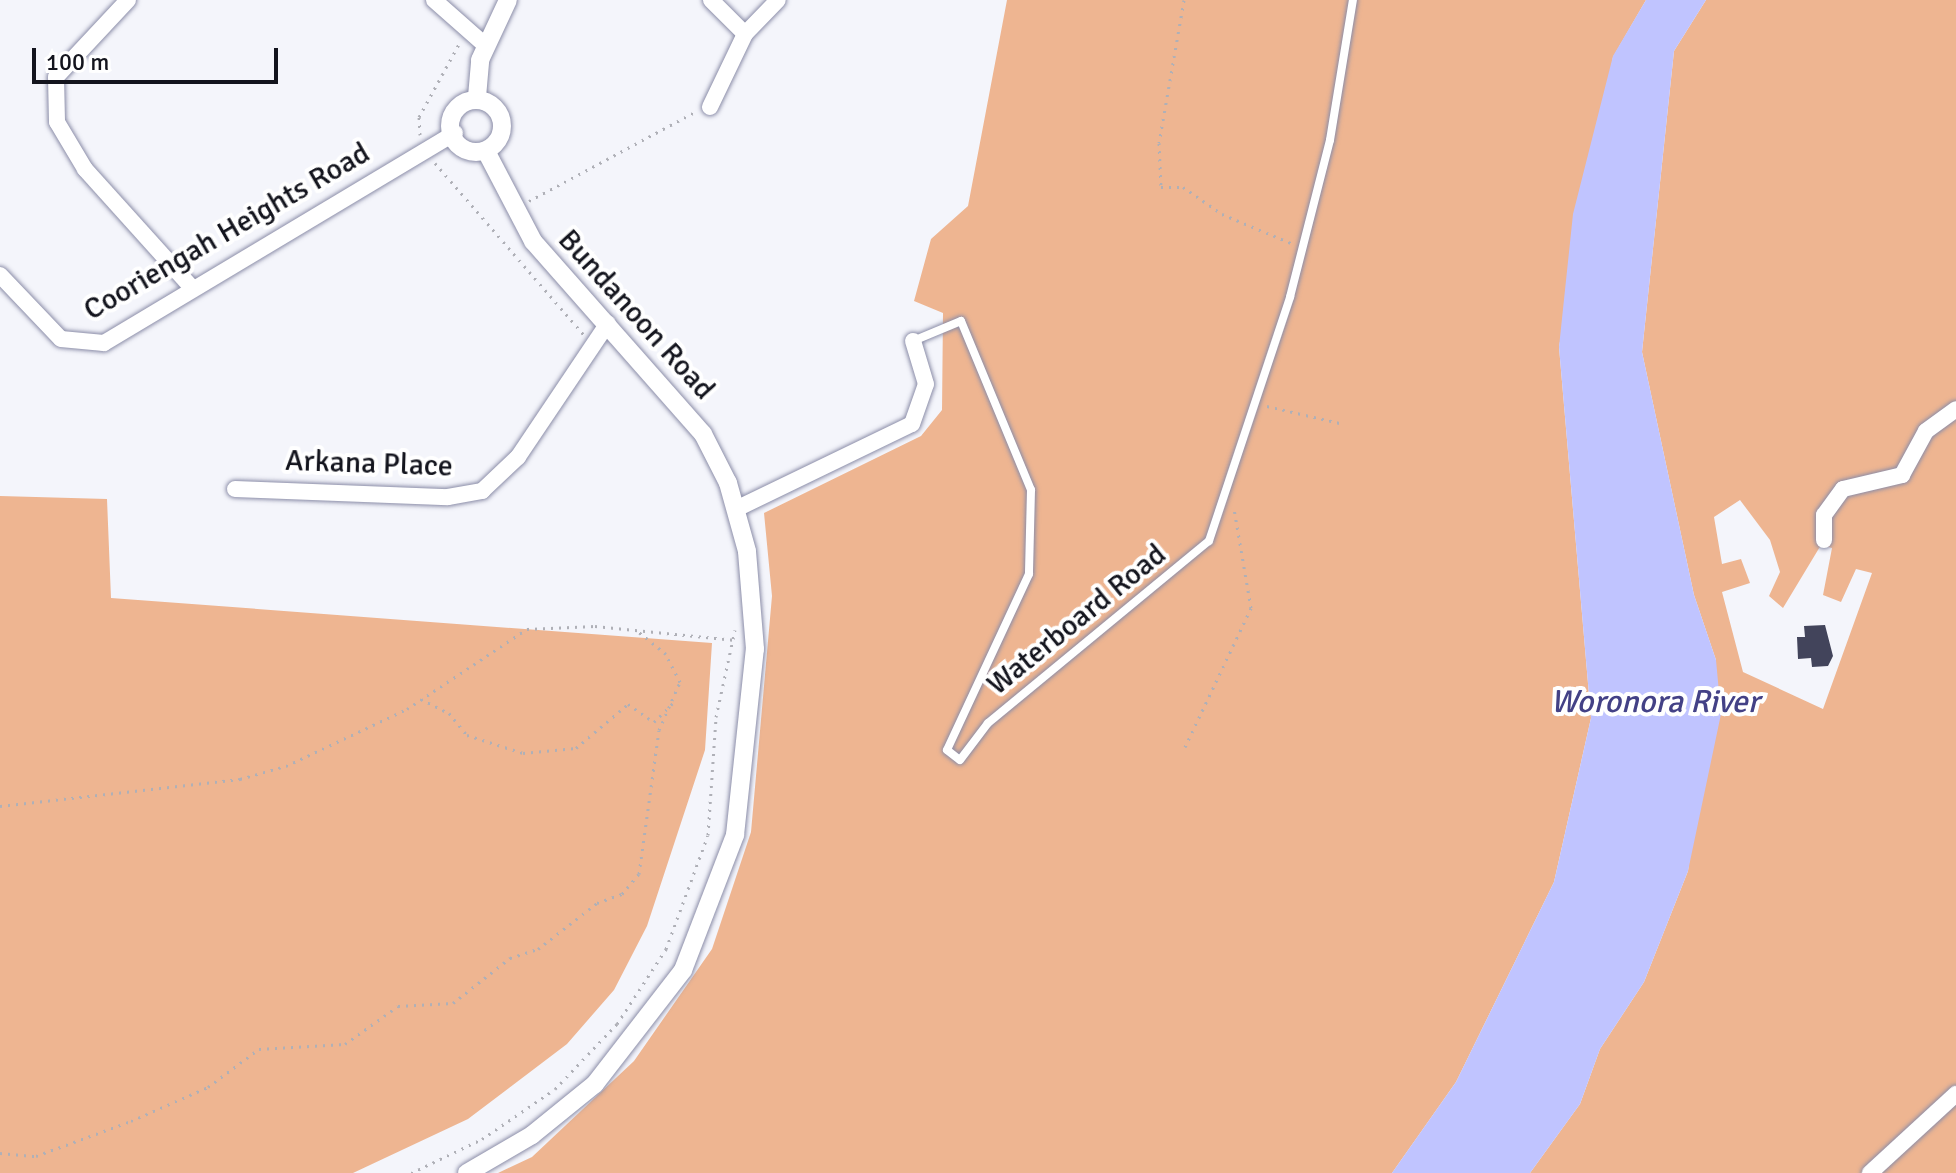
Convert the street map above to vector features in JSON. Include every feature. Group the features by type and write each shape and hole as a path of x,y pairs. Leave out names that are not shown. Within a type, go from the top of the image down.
{"street":[{"path":"128,0 56,77 57,122 85,169 192,288"},
{"path":"434,0 465,33 485,45"},
{"path":"477,97 497,117 498,140 487,153 466,152 455,133 454,112 477,97 485,45 508,0"},
{"path":"711,0 745,34"},
{"path":"710,107 745,34 778,0"},
{"name":"Cooriengah Heights Road","path":"0,275 48,329 75,346 104,343 425,147 455,133"},
{"name":"Bundanoon Road","path":"467,1173 565,1111 623,1055 683,970 707,918 735,835 754,680 752,584 736,509 688,412 513,210 487,153"},
{"name":"Arkana Place","path":"235,489 448,497 482,491 518,457 591,343 608,323"},
{"path":"736,509 912,424 926,384 913,341"},
{"path":"1824,540 1824,515 1843,489 1902,475 1926,431 1956,409"},
{"path":"1870,1173 1956,1094"}],"lane":[{"name":"Waterboard Road","path":"913,341 961,321 1031,490 1029,574 947,750 953,760 1209,541 1303,246 1353,0"}],"path":[{"path":"1184,0 1159,143 1161,187 1183,187 1222,214 1303,246"},
{"path":"465,33 419,117 425,147 591,343"},
{"path":"513,210 598,158 710,107"},
{"path":"1255,404 1344,424"},
{"path":"1185,747 1251,608 1229,482"},
{"path":"411,1173 482,1139 555,1089 617,1024 666,949 708,835 716,717 735,640 735,618"},
{"path":"0,806 240,779 286,766 421,699 527,629 639,632 735,640"},
{"path":"0,1153 36,1156 131,1121 208,1087 259,1049 345,1044 398,1006 453,1003 510,958 538,949 597,903 622,894 639,874 659,730 675,701 678,675 639,632"},
{"path":"421,699 449,713 467,735 523,753 576,748 628,704 654,722 675,701"}],"shaded area":[{"path":"1007,0 1646,0 1613,57 1559,347 1591,718 1554,882 1456,1082 1392,1173 498,1173 532,1157 634,1061 712,949 751,832 772,596 764,513 921,436 942,410 943,313 914,301 931,239 968,206"},
{"path":"1706,0 1956,0 1956,1173 1530,1173 1580,1104 1600,1049 1644,982 1688,871 1716,660 1694,595 1642,352 1674,51","holes":["1740,500 1770,540 1780,572 1769,596 1783,608 1821,545 1832,548 1823,595 1841,602 1856,569 1872,573 1823,709 1743,672 1722,592 1750,583 1741,559 1722,564 1714,517"]},
{"path":"0,496 107,499 111,598 712,643 705,750 647,926 614,990 567,1044 468,1119 353,1173 0,1173"}],"water":[{"name":"Woronora River","path":"1646,0 1706,0 1674,51 1642,352 1694,595 1716,660 1721,714 1688,871 1644,982 1600,1049 1580,1104 1530,1173 1392,1173 1456,1082 1554,882 1591,718 1559,347 1573,214 1613,56"}],"building":[{"path":"1825,625 1833,656 1828,666 1812,667 1811,658 1798,659 1797,637 1805,637 1804,626"}]}
